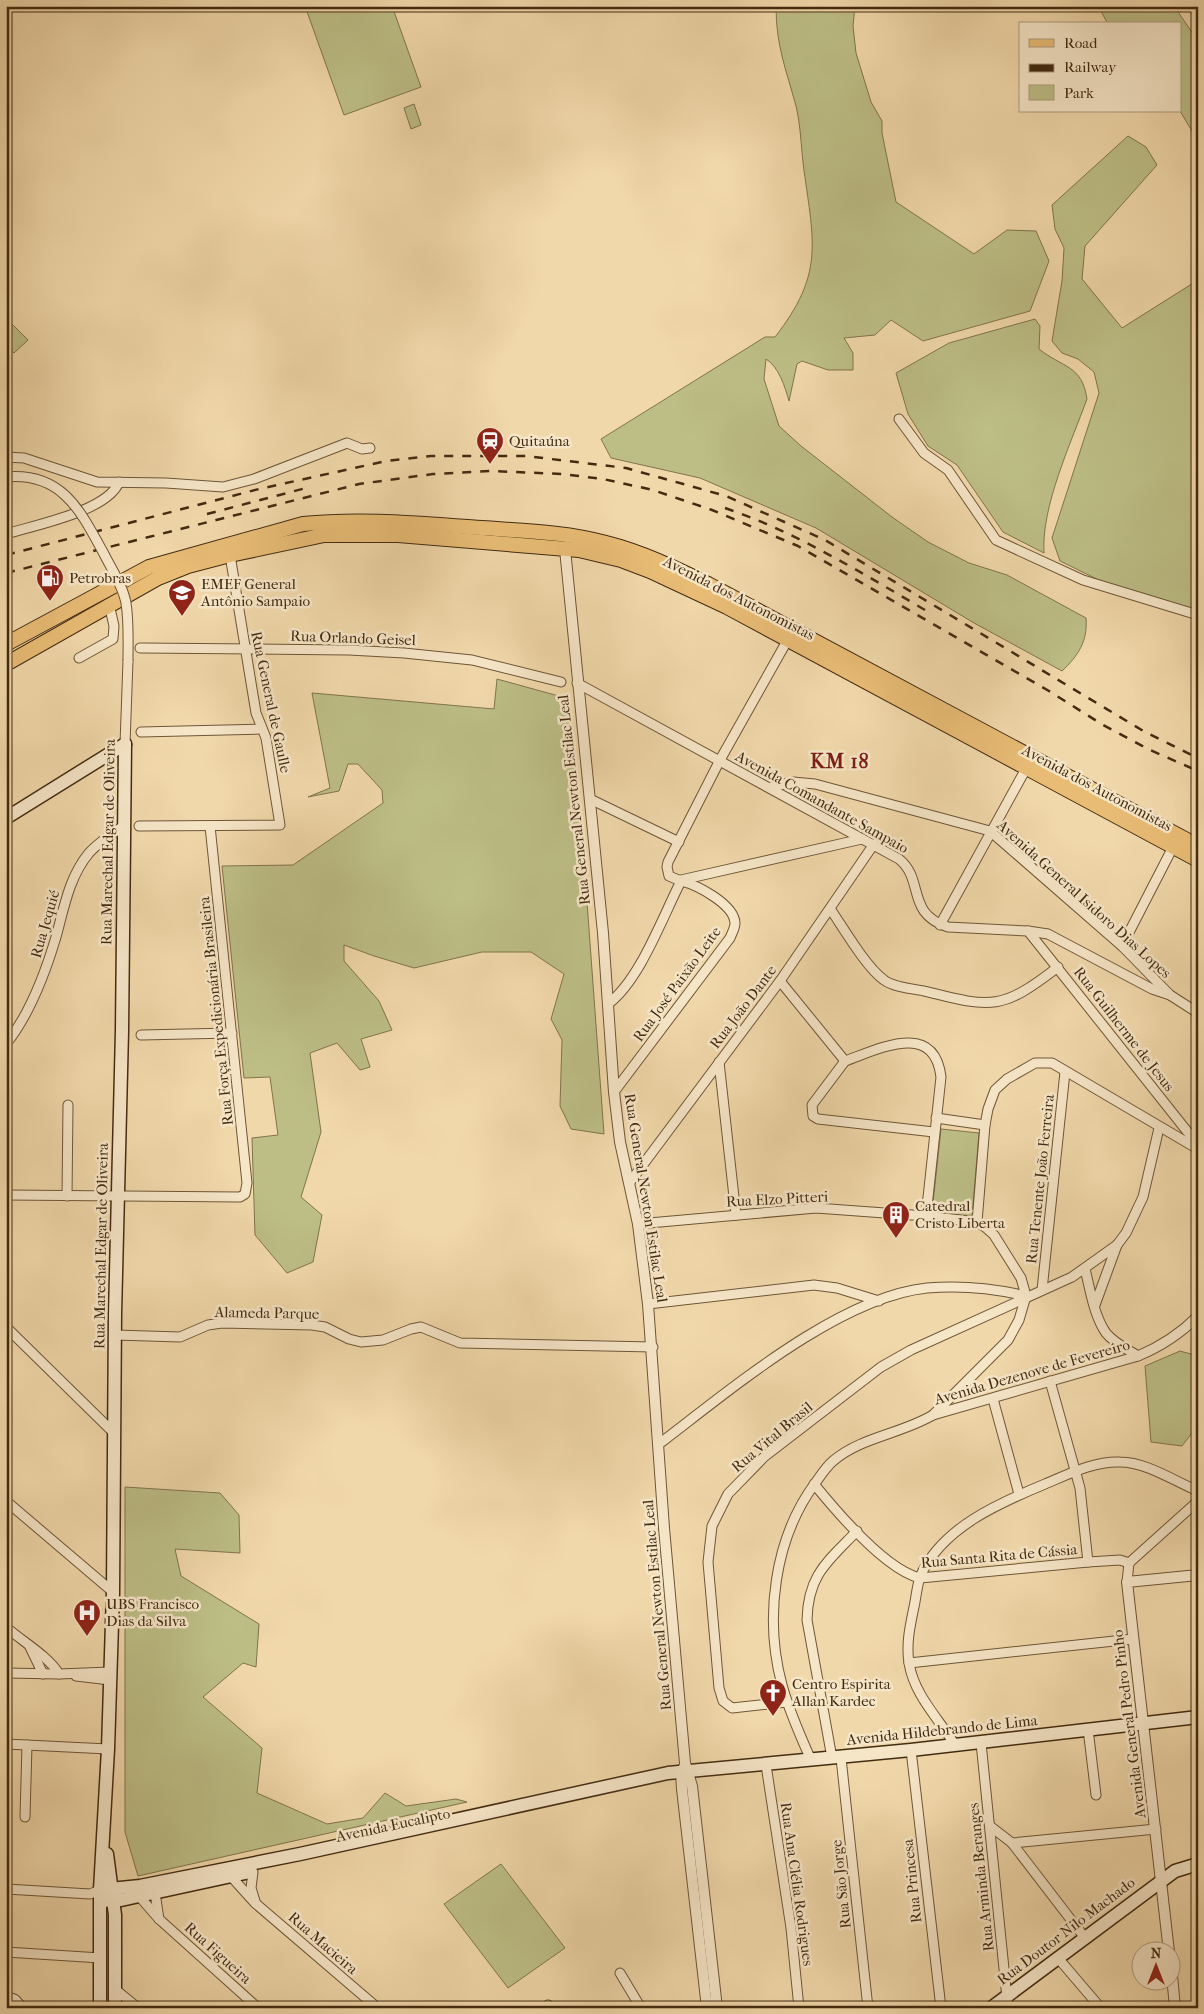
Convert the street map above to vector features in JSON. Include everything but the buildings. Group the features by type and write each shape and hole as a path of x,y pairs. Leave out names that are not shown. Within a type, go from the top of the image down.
{"main road":[{"name":"Avenida dos Autonomistas","path":"6,644 124,579 165,561 303,524 371,520 539,532 605,542 664,563 807,636 1198,860"},
{"name":"Avenida dos Autonomistas","path":"6,664 158,578 188,566 307,538 356,534 565,549 595,554 650,571 726,607 787,641 1028,763 1198,846"},
{"path":"787,641 799,636 807,636"},
{"path":"6,818 125,744"},
{"name":"Rua Marechal Edgar de Oliveira","path":"100,2008 101,1958 97,1895 108,1748 113,1592 115,1335 125,744"},
{"name":"Avenida Hildebrando de Lima","path":"686,1772 981,1743 1198,1717"},
{"name":"Avenida Eucalipto","path":"97,1895 139,1896 155,1893 228,1873 253,1872 686,1772"},
{"name":"Avenida Eucalipto","path":"114,1895 228,1873 686,1772"},
{"name":"Rua Marechal Edgar de Oliveira","path":"103,1832 114,1895 115,2008"},
{"name":"Rua Doutor Nilo Machado","path":"991,2008 1007,2002 1058,1958 1174,1871 1198,1864"}],"street":[{"path":"899,420 924,453 948,470 996,540 1083,580 1198,616"},
{"path":"6,457 18,456 89,481 223,486 254,479 347,443 362,449 370,448"},
{"name":"Rua Marechal Edgar de Oliveira","path":"6,477 26,477 46,482 63,492 78,507 123,594 127,612 128,661 125,744"},
{"path":"6,534 96,505 111,494 119,482"},
{"name":"Rua General Newton Estilac Leal","path":"565,549 590,799 614,1092 620,1142 638,1224 653,1347 664,1528 707,2008"},
{"name":"Rua General de Gaulle","path":"210,826 280,825 266,738 256,713 230,555"},
{"path":"78,658 113,639 114,626 110,604"},
{"path":"787,641 720,760 667,867 669,876 681,880 862,839"},
{"name":"Rua Orlando Geisel","path":"140,648 349,650 472,660 561,682"},
{"name":"Avenida Comandante Sampaio","path":"577,683 874,844 905,864 924,912 940,925"},
{"path":"141,732 262,729"},
{"path":"1028,763 940,925 954,928 1028,930 1053,936 1152,989 1170,995"},
{"name":"Avenida General Isidoro Dias Lopes","path":"771,788 793,782 815,784 990,831 1122,946 1170,995 1198,1013"},
{"path":"590,799 679,842"},
{"name":"Rua Jequié","path":"6,1044 25,1015 45,974 68,892 77,873 88,855 98,844 125,825"},
{"path":"139,826 210,826"},
{"name":"Rua Força Expedicionária Brasileira","path":"118,1196 240,1196 245,1194 247,1183 210,826"},
{"name":"Rua João Dante","path":"630,1182 780,981 831,910 874,844"},
{"path":"1122,946 1173,847"},
{"path":"608,1004 619,996 634,976 681,880"},
{"name":"Rua José Paixão Leite","path":"614,1092 730,938 734,929 733,916 727,908 697,886 681,880"},
{"path":"831,910 885,981 945,997 984,1004 1007,1000 1022,994 1058,967"},
{"name":"Rua Guilherme de Jesus","path":"1028,930 1198,1144"},
{"path":"780,981 844,1061"},
{"path":"141,1035 232,1033"},
{"path":"926,1216 941,1077 939,1062 935,1054 920,1044 900,1044 844,1061 812,1104 814,1116 818,1120 934,1132"},
{"path":"719,1062 736,1215"},
{"path":"933,1415 1008,1340 1020,1320 1026,1296 1014,1266 994,1235 977,1222 985,1125 988,1109 995,1090 1007,1079 1035,1063 1052,1064 1198,1149"},
{"name":"Rua Tenente João Ferreira","path":"1042,1290 1066,1072"},
{"path":"67,1196 68,1105"},
{"path":"936,1118 985,1125"},
{"path":"659,1444 787,1351 827,1326 879,1301 926,1288 955,1287 998,1289 1026,1296 1085,1269 1117,1245 1126,1233 1143,1196 1159,1128"},
{"path":"6,1195 118,1196"},
{"name":"Rua Elzo Pitteri","path":"638,1224 816,1208 926,1216 977,1222"},
{"path":"1095,1305 1117,1245"},
{"path":"1085,1269 1095,1305 1106,1332 1116,1342 1138,1356"},
{"path":"648,1304 814,1285 838,1288 879,1301"},
{"name":"Rua Vital Brasil","path":"787,1702 732,1708 723,1701 719,1688 708,1562 712,1526 728,1494 764,1457 881,1367 911,1350 1026,1296"},
{"name":"Avenida Dezenove de Fevereiro","path":"811,1760 787,1702 777,1660 774,1615 777,1579 785,1541 794,1518 814,1484 837,1458 858,1446 918,1424 933,1415 993,1400 1138,1356 1158,1347 1175,1336 1198,1316"},
{"name":"Alameda Parque","path":"115,1335 185,1336 208,1325 222,1323 312,1325 325,1327 356,1341 368,1342 383,1340 411,1328 421,1327 460,1343 653,1347"},
{"path":"6,1327 115,1434"},
{"path":"1050,1382 1076,1471 1088,1562"},
{"path":"993,1400 1019,1494"},
{"path":"955,1745 923,1698 913,1678 909,1663 909,1633 920,1578 933,1555 952,1535 977,1517 1019,1494 1076,1471 1107,1462 1130,1462 1198,1491"},
{"name":"Rua Santa Rita de Cássia","path":"814,1484 843,1519 899,1568 920,1578 1088,1562 1120,1560 1129,1563"},
{"path":"1129,1563 1198,1500"},
{"path":"6,1501 113,1592"},
{"name":"Rua São Jorge","path":"857,1531 820,1570 811,1586 807,1600 806,1620 836,1758 868,2008"},
{"name":"Avenida General Pedro Pinho","path":"1129,1563 1127,1582 1168,1942"},
{"path":"1127,1582 1198,1574"},
{"path":"99,1580 113,1578"},
{"path":"6,1627 47,1658 64,1674"},
{"path":"909,1663 1134,1639"},
{"path":"30,1647 44,1674"},
{"path":"6,1673 110,1676"},
{"path":"1088,1729 1096,1795"},
{"name":"Rua Arminda Beranges","path":"981,1743 1007,2002"},
{"path":"6,1744 108,1748"},
{"path":"25,1817 27,1745"},
{"name":"Rua Princesa","path":"911,1750 941,2008"},
{"name":"Rua Ana Clélia Rodrigues","path":"766,1765 791,1928 799,2008"},
{"name":"Rua General Newton Estilac Leal","path":"686,1772 717,2008"},
{"path":"990,1826 1012,1843 1084,1938"},
{"path":"1012,1843 1156,1829"},
{"path":"253,1872 251,1888 255,1903"},
{"name":"Rua Macieira","path":"228,1873 255,1903 373,2004"},
{"path":"6,1889 97,1895"},
{"path":"155,1893 159,1919"},
{"name":"Rua Figueira","path":"139,1896 159,1919 258,2008"},
{"path":"6,1952 101,1958"},
{"path":"1058,1958 1099,2006"},
{"path":"620,1973 641,2008"},
{"path":"116,1990 138,2008"},
{"path":"1174,1992 1175,2008"},
{"path":"6,1996 15,2000 22,2008"}],"green space":[{"path":"305,6 392,6 421,87 344,115"},
{"path":"776,6 855,6 853,26 856,53 871,102 882,121 882,133 896,202 974,254 1007,230 1036,231 1049,261 1030,311 923,341 891,320 875,335 844,338 853,353 853,370 828,370 802,361 797,364 789,401 778,372 766,359 764,379 779,426 801,446 892,517 928,542 969,563 1007,575 1086,618 1084,641 1081,648 1062,671 974,623 816,528 700,478 611,458 601,439 765,337 775,337 791,315 802,295 812,258 811,218 798,114 782,57 776,20"},
{"path":"1098,6 1174,6 1198,41 1198,141 1181,112 1182,22 1107,22"},
{"path":"414,104 421,125 411,129 404,108"},
{"path":"1128,136 1146,147 1157,165 1085,246 1082,279 1122,328 1198,280 1198,612 1105,583 1060,561 1052,538 1099,393 1094,372 1078,359 1062,353 1052,341 1062,281 1064,248 1055,229 1052,205"},
{"path":"6,318 28,340 14,353 6,345"},
{"path":"1035,319 1040,326 1039,349 1076,373 1081,380 1087,399 1052,496 1044,535 1044,553 1003,532 957,465 928,446 908,414 896,373 949,343"},
{"path":"497,679 566,698 584,861 604,1134 571,1129 560,1106 562,1040 551,1019 564,974 531,952 482,952 414,968 344,945 344,961 379,1001 392,1030 361,1039 370,1067 360,1070 337,1043 310,1053 321,1132 301,1197 322,1215 313,1262 287,1273 255,1235 252,1138 278,1135 270,1077 244,1078 222,866 293,865 383,803 382,790 358,764 348,764 339,791 308,797 330,788 312,693 494,709"},
{"path":"941,1129 979,1133 972,1217 932,1212"},
{"path":"1180,1351 1198,1356 1198,1425 1182,1446 1151,1442 1145,1366"},
{"path":"125,1487 220,1493 239,1515 240,1553 175,1549 181,1576 259,1624 256,1667 243,1663 203,1697 262,1748 257,1793 327,1824 363,1818 385,1793 406,1806 456,1799 467,1802 138,1876 125,1832"},
{"path":"501,1864 565,1948 508,1988 444,1904"}],"water":[{"path":"1186,6 1198,6 1198,23"}],"railway":[{"path":"6,555 259,489 386,461 431,456 526,456 626,468 726,496 825,540 1145,732 1198,758"},
{"path":"6,573 359,484 433,474 490,471 562,474 603,479 653,490 712,510 798,546 1049,691 1103,725 1150,750 1198,771"},
{"path":"207,514 306,488"},
{"path":"725,508 802,541 852,567 925,610"}],"place":[{"name":"Quitaúna","path":"490,465"},
{"name":"Petrobras","path":"50,602"},
{"name":"EMEF General Antônio Sampaio","path":"182,617"},
{"name":"Catedral Cristo Liberta","path":"896,1239"},
{"name":"UBS Francisco Dias da Silva","path":"87,1637"},
{"name":"Centro Espirita Allan Kardec","path":"773,1717"}],"district":[{"name":"KM 18","path":"840,761"}]}
